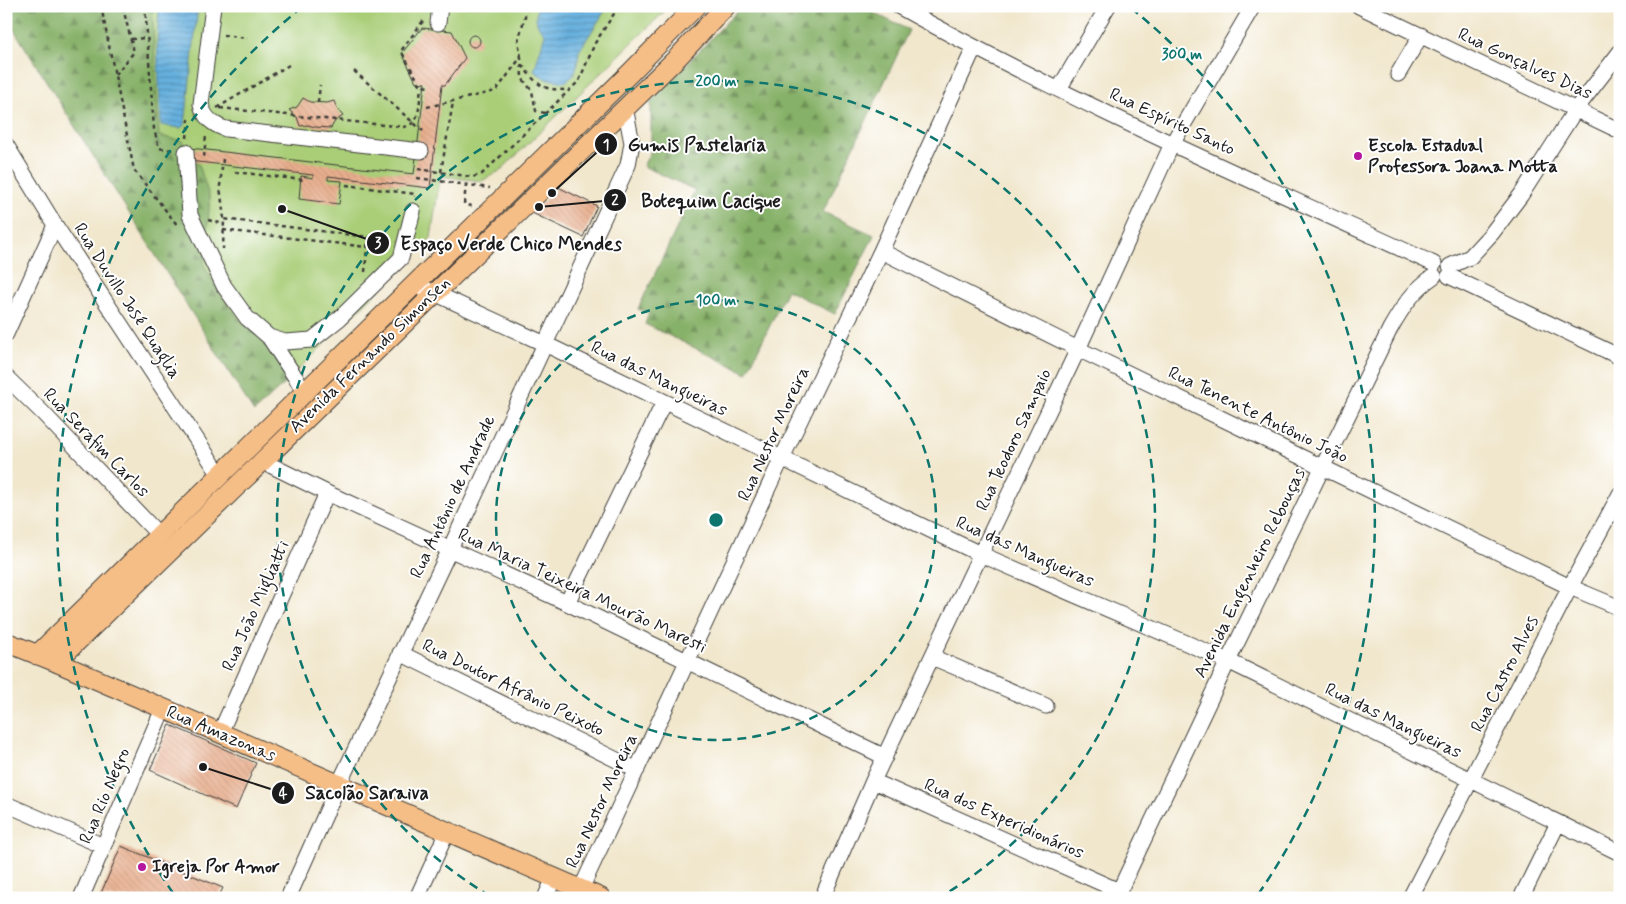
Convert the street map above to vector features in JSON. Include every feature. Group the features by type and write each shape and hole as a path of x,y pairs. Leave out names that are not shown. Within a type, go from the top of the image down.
{"main road":[{"name":"Avenida Fernando Simonsen","path":"56,662 677,58 726,6"},
{"name":"Avenida Fernando Simonsen","path":"37,655 631,72 690,9"},
{"name":"Rua Amazonas","path":"6,642 601,898"}],"street":[{"path":"213,6 201,104 204,115 214,110 215,125 226,129 421,151"},
{"name":"Rua Espírito Santo","path":"898,6 974,48 1172,144 1441,270 1620,358"},
{"path":"1059,89 1108,6"},
{"name":"Rua Teodoro Sampaio","path":"822,898 873,781 1078,349 1172,144 1253,6"},
{"name":"Rua Gonçalves Dias","path":"1359,6 1620,130"},
{"path":"1398,74 1421,35"},
{"name":"Rua Nestor Moreira","path":"581,889 782,458 881,251 974,48"},
{"name":"Avenida Engenheiro Rebouças","path":"1117,895 1322,466 1403,306 1418,288 1441,270 1470,257 1492,233 1521,195 1576,109 1620,52"},
{"name":"Rua Antônio de Andrade","path":"288,898 338,784 450,549 628,165 632,144 625,107"},
{"name":"Rua Duvillo José Quaglia","path":"6,146 55,225 220,475"},
{"path":"186,152 190,215 224,286 247,318 269,337 305,392"},
{"path":"269,337 284,342 312,340 340,318 401,258 413,211"},
{"path":"6,334 55,225"},
{"name":"Rua Tenente Antônio João","path":"881,251 1078,349 1570,587 1620,608"},
{"name":"Rua das Mangueiras","path":"415,284 545,344 980,554 1228,661 1620,853"},
{"name":"Rua Serafim Carlos","path":"6,377 42,412 159,535"},
{"path":"568,603 664,402"},
{"name":"Rua Maria Teixeira Mourão Maresti","path":"262,461 327,494 568,603 885,757"},
{"name":"Rua João Migliatti","path":"220,734 327,494"},
{"name":"Rua Castro Alves","path":"1410,898 1620,494"},
{"name":"Rua Doutor Afrânio Peixoto","path":"400,653 637,770"},
{"path":"932,658 1046,706"},
{"name":"Rua Rio Negro","path":"81,898 163,709"},
{"name":"Rua dos Experidionários","path":"873,781 1117,895"},
{"path":"6,804 103,846"},
{"path":"1521,898 1558,823"},
{"path":"418,898 447,832"},
{"path":"545,898 554,878"}],"path":[{"path":"101,6 134,170 179,228"},
{"path":"115,75 134,52 123,8 119,6"},
{"path":"145,6 154,129 159,148"},
{"path":"528,6 518,41 522,64 522,78 532,91 536,111 545,114"},
{"path":"418,169 473,178 482,174 579,82 596,44 620,6"},
{"path":"214,110 403,127 410,126 414,123 417,116 421,86 401,51 436,15"},
{"path":"219,35 246,38"},
{"path":"131,40 147,38"},
{"path":"427,107 496,90 521,57"},
{"path":"522,64 535,82 545,88 570,90"},
{"path":"204,157 214,110 289,65"},
{"path":"354,71 423,132"},
{"path":"318,102 320,85"},
{"path":"421,86 430,87"},
{"path":"441,173 453,102"},
{"path":"223,159 220,186 224,219 224,258"},
{"path":"235,172 304,180"},
{"path":"417,178 497,189 504,196"},
{"path":"466,184 464,204 480,207"},
{"path":"346,185 415,194"},
{"path":"224,219 369,237 362,296"},
{"path":"223,230 403,251"}],"green space":[{"path":"6,6 670,6 501,170 482,181 440,176 431,238 254,412"},
{"path":"6,6 152,6 159,136 183,141 186,152 199,165 210,199 204,265 215,287 238,318 275,350 290,378 254,412 6,17"},
{"path":"747,6 859,6 909,30 823,212 874,235 835,314 787,290 747,373 645,324 649,313 638,309 695,190 643,166 651,151 651,102 735,13"}],"water":[{"path":"159,6 198,6 185,125 180,128 161,125 157,43"},
{"path":"538,6 608,6 579,51 577,66 573,76 565,82 546,79 534,71 545,34 537,22"}],"building":[{"path":"422,28 452,31 465,58 445,85 442,85 430,188 328,176 328,180 342,181 339,204 299,199 301,176 313,178 313,175 189,161 190,148 414,174 425,83 416,82 402,53"},
{"path":"476,35 479,36 479,46 472,47 469,46 468,39 469,36"},
{"path":"303,98 310,102 327,103 334,101 337,109 343,116 335,121 331,128 308,125 300,126 297,117 289,110 297,107"},
{"path":"558,187 597,206 583,237 532,213"},
{"path":"170,725 256,763 236,809 150,770"},
{"name":"Igreja Por Amor","path":"121,846 223,888 218,898 99,898"}],"place":[{"name":"Escola Estadual Professora Joana Motta","path":"1358,156"},
{"name":"Gumis Pastelaria","path":"552,193"},
{"name":"Botequim Cacique","path":"539,207"},
{"name":"Espaço Verde Chico Mendes","path":"282,209"},
{"name":"Sacolão Saraiva","path":"203,767"},
{"name":"Igreja Por Amor","path":"142,867"}]}
